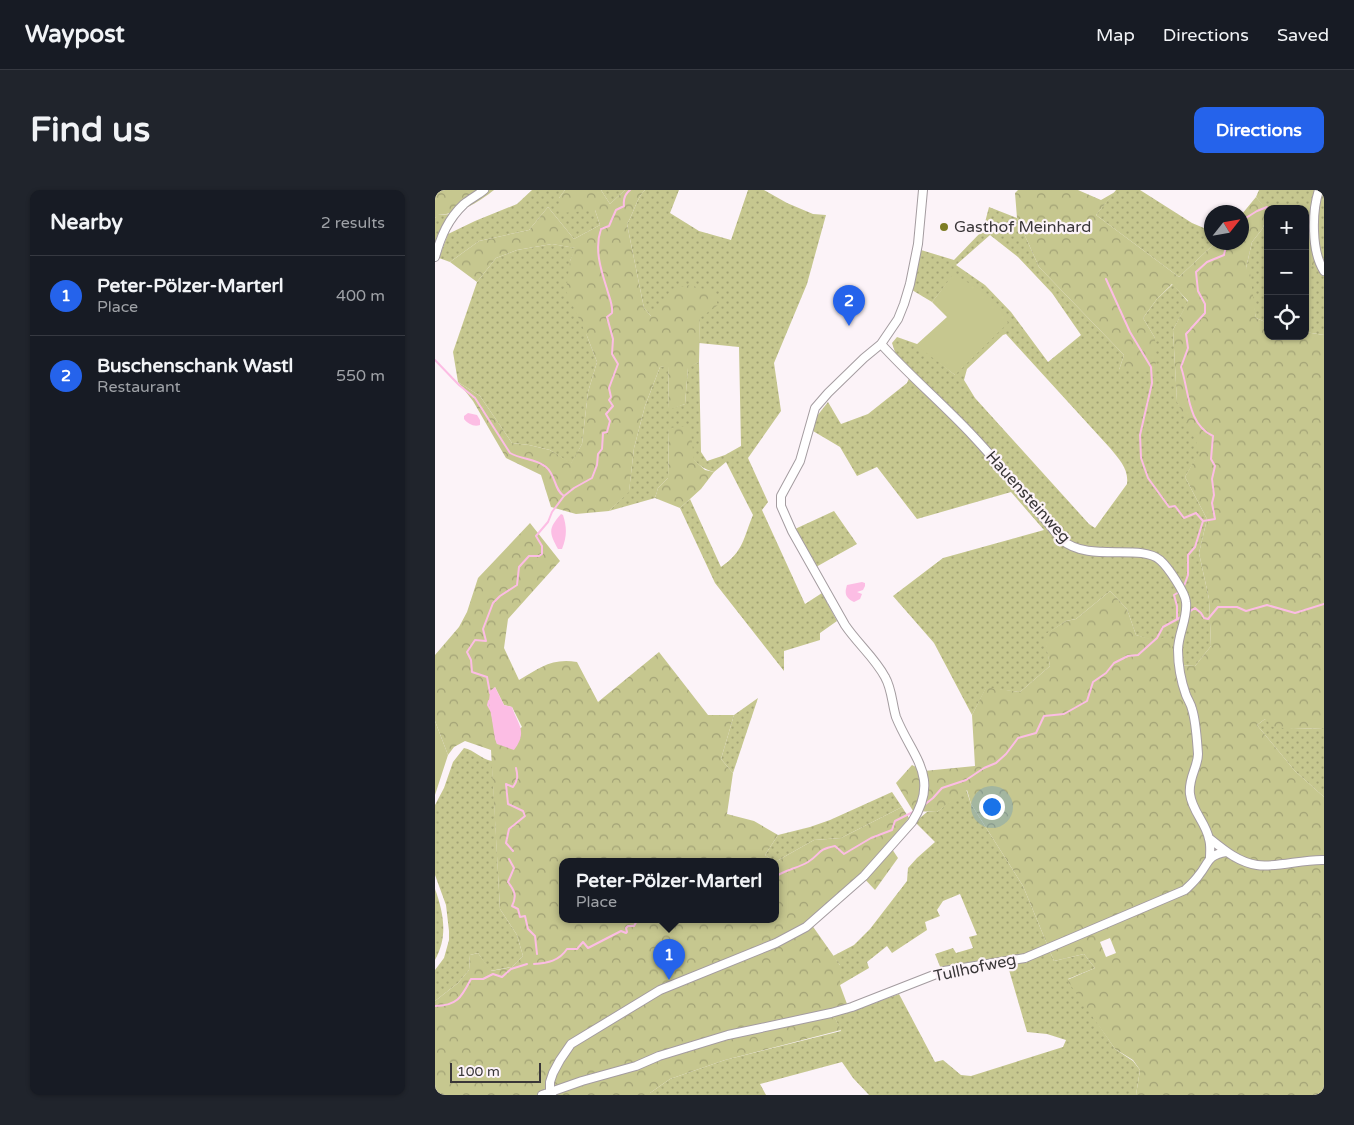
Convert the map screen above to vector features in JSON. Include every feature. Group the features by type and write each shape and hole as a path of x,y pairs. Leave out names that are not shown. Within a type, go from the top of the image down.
{"street":[{"path":"435,257 441,234 452,216 484,190"},
{"path":"548,1094 553,1073 559,1060 571,1044 660,990 767,947 806,927 864,876 917,814 925,787 923,774 897,718 888,683 881,671 845,625 792,531 780,499 799,461 815,408 841,380 881,344 898,319 910,284 918,244 923,190"},
{"path":"1319,190 1314,224 1315,246 1324,270"},
{"name":"Hauensteinweg","path":"881,344 911,376 972,434 1069,546 1085,551 1141,554 1155,557 1165,566 1183,592 1186,609 1178,648 1181,676 1194,717 1198,756 1189,785 1190,797 1209,838 1226,852"},
{"name":"Hauensteinweg","path":"1209,838 1210,858"},
{"path":"1210,858 1218,853 1226,852 1240,860 1257,865 1324,860"},
{"name":"Tullhofweg","path":"548,1094 582,1081 636,1066 659,1056 729,1036 852,1007 944,971 1025,958 1185,890 1200,874 1210,858"}],"green space":[{"path":"435,190 494,190 468,207 438,215 435,218"},
{"path":"532,190 565,190 559,198 595,210 600,225 574,239 548,207 529,230 479,241 450,262 439,258 448,234 517,204"},
{"path":"565,190 601,190 610,204 625,190 645,190 639,198 627,224 644,308 651,316 672,289 690,285 713,292 718,305 700,318 699,362 688,368 685,404 669,410 668,366 660,367 645,406 634,448 629,492 609,511 576,514 551,507 541,475 506,458 473,401 458,382 480,396 512,443 550,450 571,463 582,444 588,392 597,362 566,291 570,261 575,248 552,244 517,250 496,258 477,282 450,262 479,241 529,230 548,207 574,239 600,225 595,210 562,213 559,198"},
{"path":"601,190 625,190 610,204"},
{"path":"645,190 679,190 670,213 699,231 731,240 748,190 764,190 787,203 813,214 826,215 807,284 774,363 781,411 748,458 768,502 762,510 805,604 822,593 837,621 820,633 820,640 784,651 784,671 715,583 680,508 690,499 721,567 729,561 739,550 753,515 726,462 714,472 700,465 688,454 669,428 668,478 658,488 655,498 609,511 629,491 634,448 645,406 660,367 668,365 669,409 685,404 688,367 699,362 701,452 707,461 725,455 741,446 739,347 699,343 700,318 651,316 644,308 627,224 639,198"},
{"path":"1018,190 1078,190 1101,200 1115,192 1096,215 1179,277 1208,250 1249,250 1249,206 1256,197 1264,206 1264,225 1252,242 1246,268 1250,273 1256,318 1264,321 1264,340 1309,340 1309,333 1324,335 1324,728 1293,729 1273,727 1265,719 1257,725 1295,771 1324,797 1324,1095 1136,1095 1140,1070 1133,1060 1115,1049 1067,980 1095,968 1084,954 1054,961 1023,886 971,804 967,790 937,812 913,811 896,783 912,765 924,771 975,766 972,715 986,687 1020,692 1050,666 1044,635 1066,621 1076,619 1110,591 1127,609 1136,635 1155,640 1169,636 1177,665 1195,666 1211,646 1209,599 1199,553 1207,519 1185,477 1200,450 1177,402 1173,330 1188,301 1172,284 1157,299 1143,318 1155,338 1156,372 1119,370 1124,355 1039,267 1017,218 1015,193","holes":["1110,938 1116,953 1106,957 1100,942"]},
{"path":"1116,190 1140,190 1192,223 1204,228 1204,250 1208,250 1179,277 1096,215"},
{"path":"1259,190 1324,190 1324,335 1309,333 1309,264 1316,265 1310,232 1309,234 1309,205 1264,205 1264,207 1256,197"},
{"path":"989,207 1017,218 1039,267 1124,355 1119,370 1155,338 1143,318 1157,299 1173,284 1188,302 1173,330 1177,401 1201,450 1185,477 1207,519 1199,553 1209,599 1211,646 1195,666 1177,665 1155,641 1136,635 1127,609 1110,591 1076,619 1066,621 1045,635 1050,666 1020,692 986,688 972,715 934,643 893,596 943,558 1044,530 1011,492 917,519 877,467 857,476 840,447 813,431 817,416 828,402 841,424 868,414 907,383 909,375 913,371 896,355 892,343 897,337 917,344 955,375 953,276 932,302 912,290 921,250 954,260 983,230","holes":["990,235 1018,257 1052,293 1081,335 1048,362 1011,312 985,285 956,265","1006,334 1110,448 1125,469 1127,484 1095,528 1089,524 975,398 964,380 967,369"]},
{"path":"452,214 437,236 435,245 435,218 437,215"},
{"path":"1264,225 1264,321 1256,318 1246,268 1252,242"},
{"path":"1311,231 1316,266 1309,264 1309,234"},
{"path":"552,244 576,248 570,261 587,336 597,362 588,392 582,444 571,464 550,450 512,443 480,396 458,382 453,352 477,282 496,258 517,250"},
{"path":"953,275 973,285 995,301 1008,323 955,375 916,345 947,317 932,302"},
{"path":"690,426 694,460 705,470 714,472 701,489 680,508 655,498 658,488 668,478 669,428"},
{"path":"834,511 857,544 816,567 795,529"},
{"path":"530,523 560,561 508,619 504,648 519,680 546,665 560,661 577,662 598,702 659,652 708,715 734,715 721,759 733,773 727,814 754,821 778,835 765,855 770,858 559,858 559,923 779,923 779,860 814,840 841,838 902,807 909,818 888,843 898,858 875,890 860,874 832,902 809,921 840,965 840,985 847,1004 831,1010 841,1030 725,1060 670,1079 650,1093 650,1095 435,1095 435,1001 458,983 469,970 470,955 478,953 491,971 512,967 523,956 517,935 500,909 491,750 465,741 454,747 448,755 435,721 435,655 459,627 467,612 478,578","holes":["495,687 504,705 512,707 522,727 497,744 489,701"]},
{"path":"758,698 733,773 721,759 734,715"},
{"path":"1265,719 1293,729 1324,728 1324,797 1295,771 1257,725"},
{"path":"435,721 448,755 435,795"},
{"path":"464,748 492,761 500,909 517,935 523,956 512,967 490,971 478,953 470,955 469,970 458,983 435,1001 435,970 444,958 449,940 449,931 446,905 435,875 435,805 444,788 453,762"},
{"path":"966,789 971,804 1023,886 1054,961 1084,954 1095,968 1068,979 1115,1049 1133,1061 1140,1070 1136,1095 869,1095 853,1078 842,1062 760,1084 766,1095 650,1095 650,1093 670,1079 725,1060 841,1031 831,1010 847,1004 851,1011 899,994 935,1062 943,1060 961,1075 971,1076 1063,1047 1066,1040 1047,1034 1027,1032 1007,963 943,974 935,954 953,948 956,953 973,948 969,937 977,935 960,894 943,901 937,910 940,916 925,922 927,930 892,953 887,946 867,962 869,968 840,985 840,965 833,956 854,945 870,929 907,881 908,868 935,842 915,822 927,812 937,812"},
{"path":"892,792 902,807 841,838 814,840 779,860 779,858 769,858 765,855 778,835 830,820"},
{"path":"435,889 441,907 443,934 442,943 435,960"}],"shaded area":[{"path":"468,413 477,415 480,425 469,424 464,419 464,416"},
{"path":"561,514 563,515 566,536 562,549 558,549 551,531"},
{"path":"865,583 863,590 857,592 862,594 860,599 854,602 846,595 847,585"},
{"path":"495,687 504,705 512,707 521,728 520,738 514,750 497,744 495,739 489,701 490,691"}],"waterway":[{"path":"490,693 487,677 472,672 471,660 467,652 475,640 486,641 483,629 493,603 517,585 519,567 529,556 539,556 542,554 542,546 536,536 548,522 552,512 564,496 592,478 597,465 598,454 602,449 603,433 607,432 610,421 606,414 613,406 609,400 611,397 609,388 618,364 612,354 613,339 607,317 612,313 612,307 601,267 598,244 601,229 609,226 616,210 624,206 625,197 630,190"},
{"path":"1249,216 1264,208"},
{"path":"1184,586 1188,575 1188,555 1195,547 1203,521 1215,519 1212,503 1214,495 1212,479 1215,466 1211,459 1213,436 1204,431 1194,415 1190,406 1181,367 1188,348 1186,334 1205,313 1205,304 1198,291 1196,272 1207,262 1224,255 1225,250"},
{"path":"1106,279 1130,332 1151,367 1152,383 1140,435 1141,458 1148,478 1169,507 1175,506 1184,518 1196,513 1203,521"},
{"path":"435,360 459,385 475,398 510,453 546,467 552,474 558,490 564,496"},
{"path":"1177,619 1177,606 1174,595 1179,592"},
{"path":"1189,612 1195,608 1204,618 1208,619 1218,607 1237,607 1246,611 1267,605 1295,613 1324,604"},
{"path":"923,806 942,788 966,780 984,768 996,763 1006,754 1018,738 1036,733 1044,716 1064,714 1087,701 1093,682 1106,673 1114,663 1128,656 1138,655 1157,638 1163,627 1183,616"},
{"path":"489,701 488,705 493,714"},
{"path":"513,851 506,843 509,829 525,816 523,811 508,804 506,784 513,787 515,785 517,778 516,768"},
{"path":"779,875 808,862 822,850 829,847 835,846 844,854 871,838 892,830 895,821 915,811"},
{"path":"509,859 514,868 508,882 515,894 512,906 518,909 520,917 525,916 528,929 535,936 537,954"},
{"path":"534,964 553,961 567,949 577,949 583,942 588,948 621,931 626,933 626,928 634,926 636,923"},
{"path":"435,1006 443,1006 454,1002 462,995 471,979 483,979 493,974 502,977 511,969 527,964"}],"place":[{"name":"Gasthof Meinhard","path":"944,227"},
{"name":"Buschenschank Wastl","path":"849,326"},
{"name":"Peter-Pölzer-Marterl","path":"669,980"}]}
